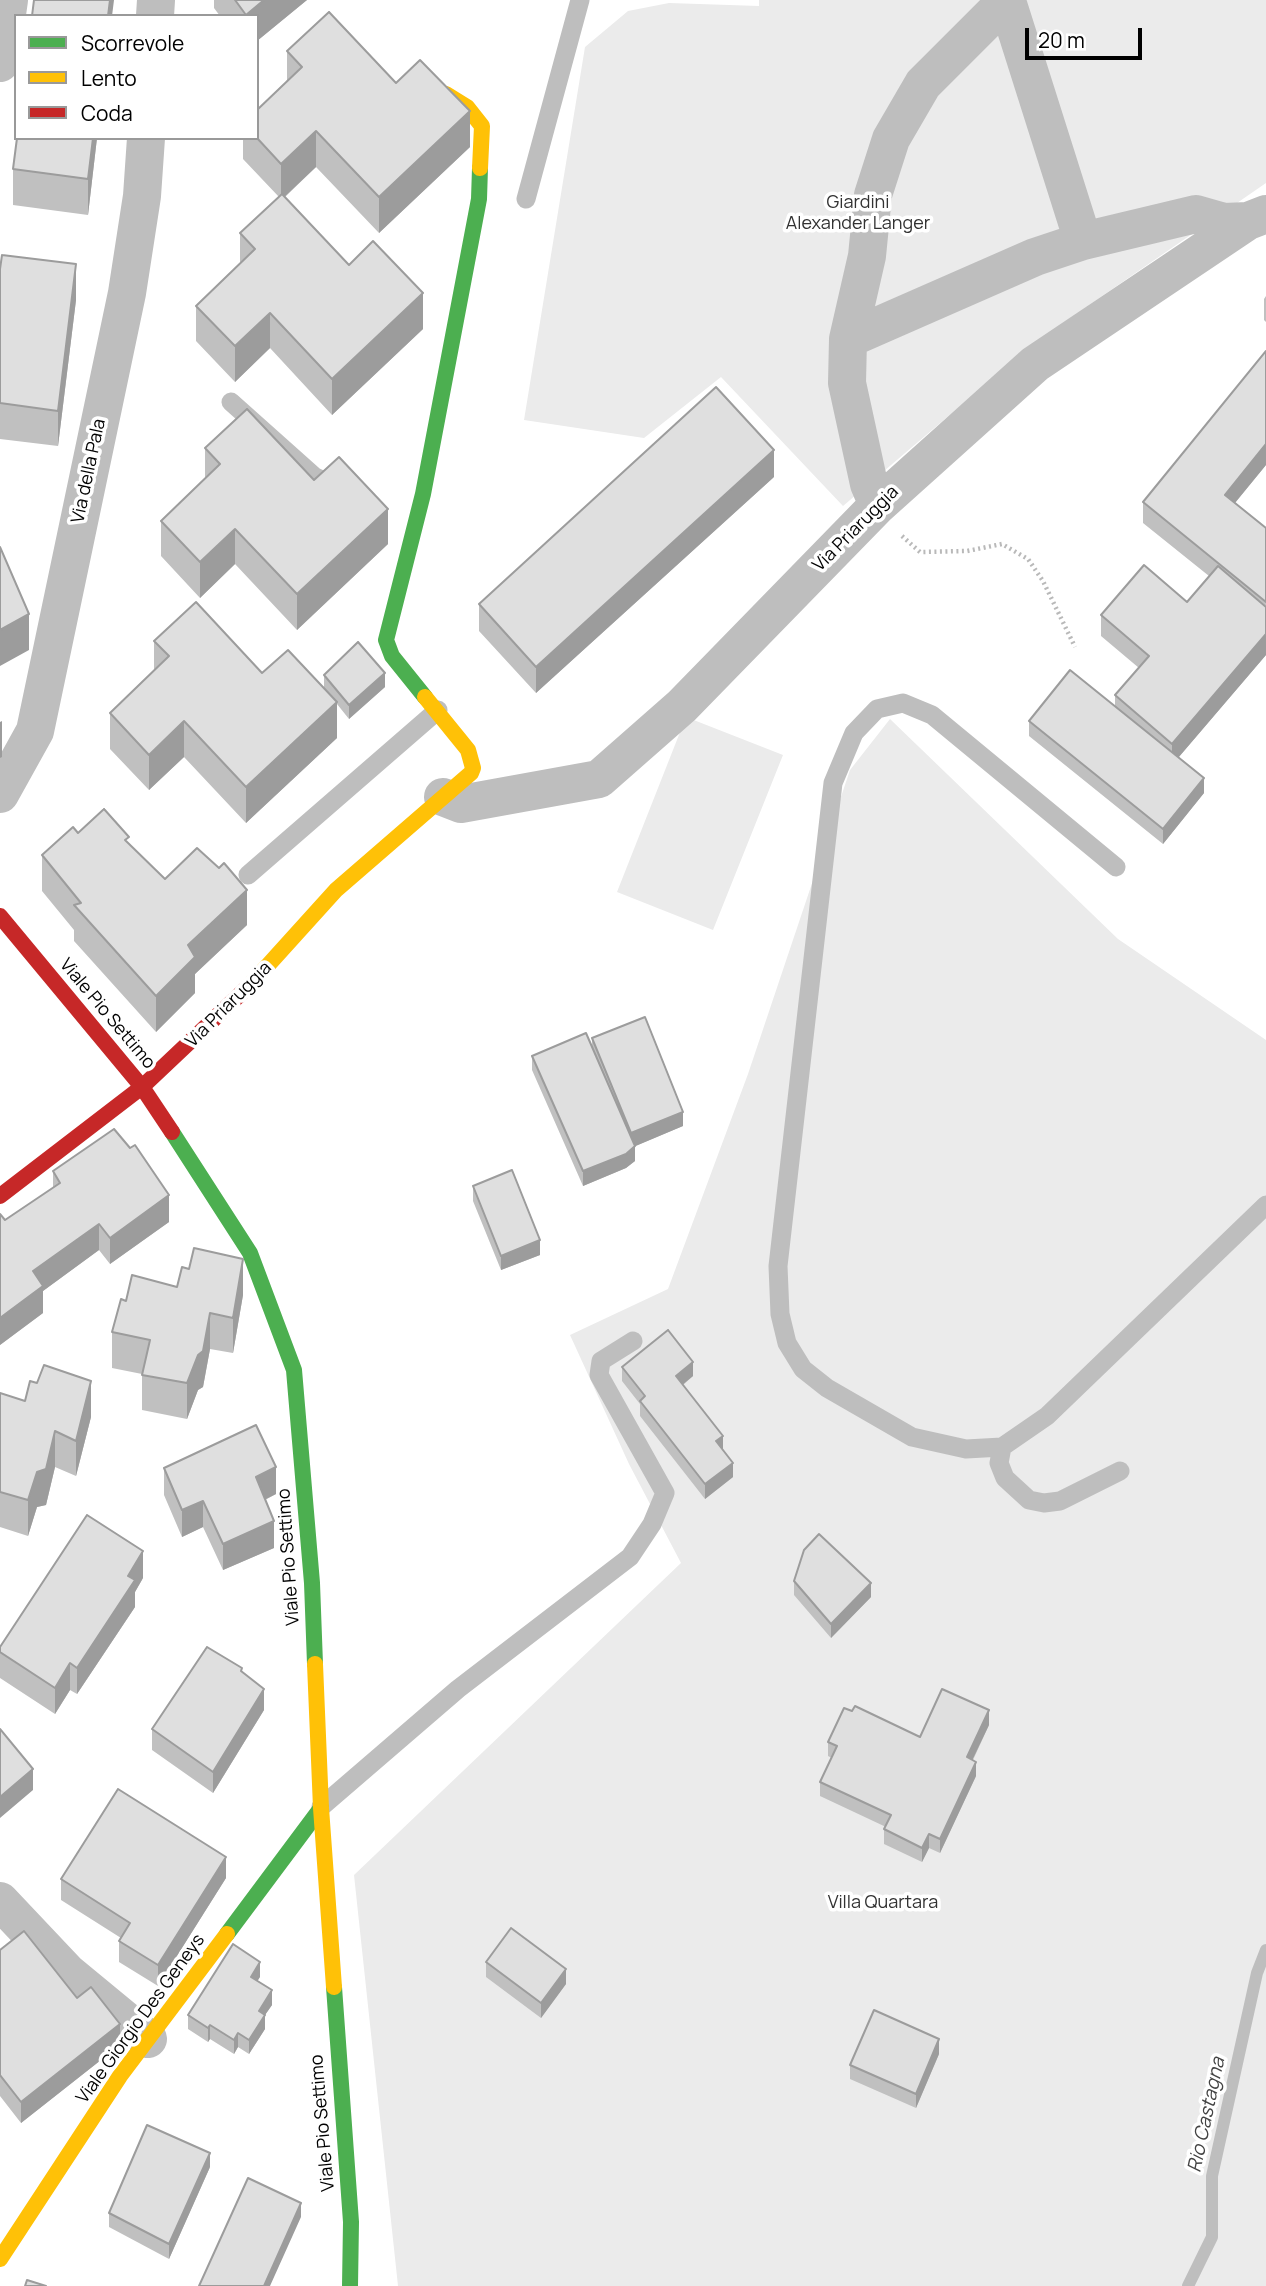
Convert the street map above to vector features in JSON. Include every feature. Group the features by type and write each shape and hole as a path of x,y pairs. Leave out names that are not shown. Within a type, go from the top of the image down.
{"street":[{"path":"0,63 9,0"},
{"path":"878,505 869,484 847,383 849,339 867,256 873,195 891,139 923,84 1007,1 1083,241"},
{"path":"394,83 446,94 467,107 482,126 478,199 411,545"},
{"name":"Via della Pala","path":"0,794 35,731 127,293 142,196 146,140"},
{"path":"849,339 1035,257 1083,241 1196,214 1224,222 1257,217"},
{"name":"Via Priaruggia","path":"443,797 461,804 599,779 682,706 878,505 1035,364 1257,217"},
{"name":"Via Priaruggia","path":"0,1196 142,1087 257,979 336,890 471,773 473,768 468,750 392,656 386,640 411,545"},
{"name":"Viale Pio Settimo","path":"0,916 142,1087 250,1253 294,1370 312,1583 321,1808 351,2222 350,2286"},
{"name":"Viale Giorgio Des Geneys","path":"0,2259 120,2077 321,1808"},
{"path":"0,1900 68,1973 148,2039"}],"lane":[{"path":"526,199 580,0"},
{"path":"231,401 315,477 348,492 358,501"},
{"path":"390,527 411,545"},
{"path":"1116,867 932,715 903,703 877,709 854,733 833,783 778,1266 780,1314 787,1343 803,1369 872,1416 912,1437 966,1449 1002,1447 1047,1416 1266,1205"},
{"path":"248,876 438,710"},
{"path":"321,1808 458,1689 630,1557 652,1524 664,1493 599,1375 601,1360 633,1341"},
{"path":"1002,1447 999,1463 1005,1478 1029,1500 1044,1503 1060,1501 1120,1471"}],"path":[{"path":"878,505 903,537 920,552 967,551 1002,544 1028,559 1043,581 1075,647"}],"green space":[{"name":"Giardini Alexander Langer","path":"759,0 1266,0 1266,183 1034,343 843,506 721,377 644,438 524,420 585,47 628,11 669,3 759,6"},
{"path":"686,717 783,755 713,930 617,892"},
{"name":"Villa Quartara","path":"890,719 1118,939 1266,1040 1266,2286 398,2286 354,1875 681,1563 629,1464 570,1335 668,1289 748,1074 850,770"}],"building":[{"path":"34,0 110,0 108,14 32,14"},
{"path":"235,0 264,0 247,14"},
{"path":"329,12 396,83 420,60 470,111 379,197 316,131 281,164 259,140 259,108 302,67 287,51"},
{"path":"17,140 93,140 88,179 13,169"},
{"path":"282,194 349,265 373,241 423,293 332,379 270,313 235,346 196,306 255,249 240,233"},
{"path":"2,255 76,264 58,411 0,403"},
{"path":"1266,351 1266,444 1225,495 1266,528 1266,602 1143,502"},
{"path":"716,387 774,450 536,667 479,604"},
{"path":"247,409 314,480 339,457 388,509 297,594 235,529 200,562 161,521 220,464 205,448"},
{"path":"0,547 29,614 0,630"},
{"path":"1144,565 1187,602 1218,566 1266,607 1266,634 1172,744 1115,695 1149,656 1101,615"},
{"path":"196,602 262,673 288,650 337,702 246,787 184,721 149,755 110,713 169,656 154,641"},
{"path":"358,642 385,673 349,705 324,675"},
{"path":"1070,670 1204,778 1163,829 1029,721"},
{"path":"104,809 129,837 125,840 165,879 197,848 219,868 224,863 247,890 188,945 195,957 156,996 74,905 81,903 42,855 73,827 78,833"},
{"path":"645,1017 683,1112 631,1133 592,1038"},
{"path":"586,1033 635,1146 626,1154 583,1171 532,1056"},
{"path":"114,1129 130,1148 135,1145 169,1195 110,1238 99,1224 33,1271 43,1286 0,1318 0,1214 5,1220 60,1183 53,1171"},
{"path":"512,1170 540,1240 501,1256 473,1186"},
{"path":"194,1248 243,1259 233,1318 210,1313 203,1351 198,1355 187,1383 142,1375 150,1340 112,1332 121,1299 126,1301 132,1275 177,1287 182,1267 189,1269"},
{"path":"668,1330 693,1362 676,1376 723,1436 716,1441 733,1463 705,1484 640,1401 645,1396 622,1367"},
{"path":"44,1365 91,1381 76,1441 55,1431 46,1469 37,1472 28,1500 0,1492 0,1393 25,1401 30,1381 37,1383"},
{"path":"256,1425 276,1467 256,1477 274,1521 223,1544 203,1501 182,1510 164,1468"},
{"path":"87,1515 143,1551 128,1576 135,1580 77,1668 70,1663 55,1688 0,1652 0,1647"},
{"path":"819,1534 871,1583 831,1624 794,1581 804,1550"},
{"path":"207,1647 242,1668 241,1671 264,1689 213,1772 152,1729"},
{"path":"942,1689 989,1710 967,1757 976,1762 940,1839 929,1834 922,1848 884,1829 891,1815 820,1782 837,1746 828,1742 844,1708 852,1711 855,1706 920,1737"},
{"path":"0,1729 33,1769 0,1797"},
{"path":"118,1789 226,1857 158,1965 119,1941 130,1923 61,1879"},
{"path":"511,1928 566,1969 541,2003 486,1962"},
{"path":"24,1931 77,1998 91,1987 120,2024 21,2102 0,2075 0,1950"},
{"path":"233,1944 260,1962 251,1977 272,1990 259,2011 265,2015 249,2040 238,2033 234,2040 188,2015"},
{"path":"874,2010 939,2039 916,2094 850,2065"},
{"path":"147,2125 210,2153 169,2244 109,2213"},
{"path":"248,2178 301,2203 264,2286 199,2286"},
{"path":"27,2280 46,2286 25,2286"}],"waterway":[{"name":"Rio Castagna","path":"1188,2286 1212,2237 1212,2176 1257,1973 1266,1950"}],"traffic: fast":[{"path":"425,697 392,656 386,640 423,494 479,199 480,168"},
{"path":"172,1132 250,1253 294,1370 312,1583 315,1664"},
{"path":"227,1934 321,1808"},
{"path":"334,1987 351,2222 350,2286"}],"traffic: slow":[{"path":"415,87 446,94 467,107 482,126 480,168"},
{"path":"251,984 336,890 471,773 473,768 468,750 425,697"},
{"path":"315,1664 321,1808 334,1987"},
{"path":"0,2259 120,2076 227,1934"}],"traffic: jam":[{"path":"0,916 142,1087 172,1132"},
{"path":"0,1196 142,1087 251,984"}]}
